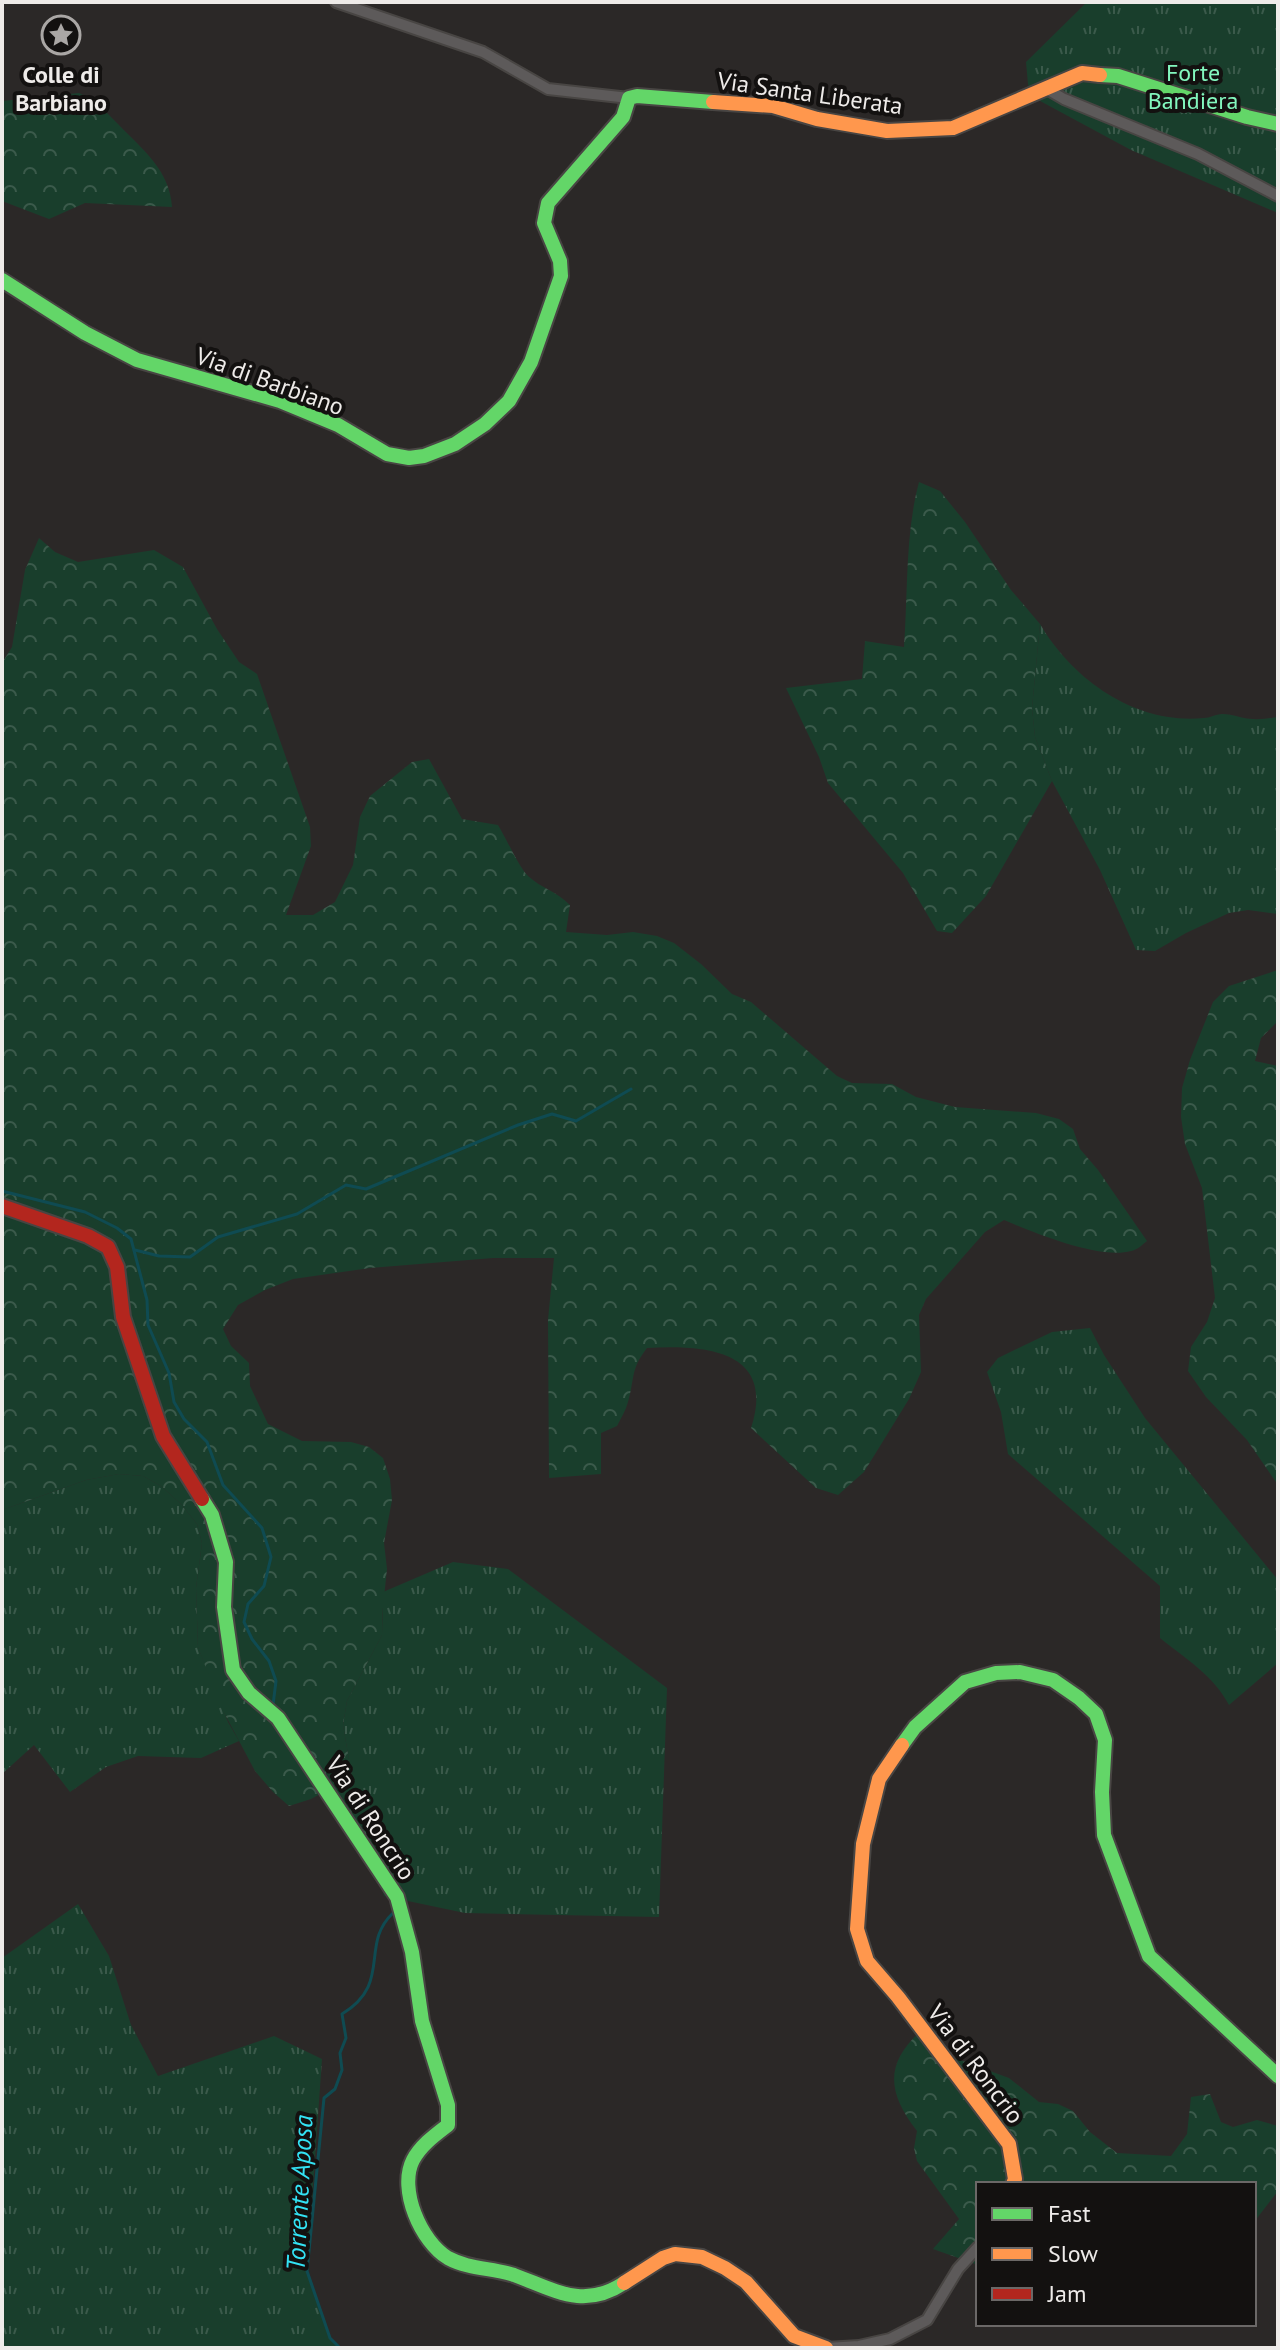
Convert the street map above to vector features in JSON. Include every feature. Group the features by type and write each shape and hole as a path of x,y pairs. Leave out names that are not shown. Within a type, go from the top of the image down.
{"street":[{"name":"Via Santa Liberata","path":"336,2 483,52 548,89 629,98 637,96 773,106 817,119 887,131 953,128 1082,73 1118,76 1278,124"},
{"path":"1045,88 1064,99 1198,154 1278,196"},
{"name":"Via di Barbiano","path":"2,280 106,346 141,361 236,387 331,421 377,451 408,458 452,447 502,410 531,366 559,290 561,266 545,230 543,215 548,203 623,117 629,98"},
{"name":"Via di Roncrio","path":"2,1206 88,1236 108,1247 117,1267 123,1317 163,1436 212,1515 226,1562 224,1607 233,1670 249,1693 278,1718 397,1897 412,1952 422,2021 448,2105 448,2125 418,2148 406,2178 420,2228 442,2254 470,2266 504,2272 551,2291 591,2297 629,2281 665,2255 688,2254 720,2264 741,2278 762,2296 794,2337 826,2348 859,2346 890,2339 927,2320 958,2269 976,2249"},
{"name":"Via di Roncrio","path":"1014,2182 1009,2144 898,1997 867,1961 857,1929 863,1844 879,1779 915,1727 965,1682 996,1673 1020,1672 1042,1677 1053,1680 1096,1714 1105,1740 1102,1792 1104,1835 1149,1956 1278,2076"}],"green space":[{"name":"Forte Bandiera","path":"1087,2 1278,2 1278,213 1131,150 1029,95 1026,62"},
{"path":"79,93 104,111 153,161 166,182 172,207 85,203 49,219 2,201 2,101"},
{"path":"919,482 940,491 1011,590 1040,624 1032,708 1035,737 1052,781 986,896 952,933 937,931 903,873 828,783 786,688 862,679 865,641 904,647 909,543"},
{"path":"39,538 55,552 78,562 154,550 183,567 239,662 257,674 310,827 311,846 286,915 313,915 335,902 353,865 360,817 370,796 412,762 429,759 462,819 498,825 528,876 570,905 566,932 607,935 633,932 674,943 732,994 751,1002 837,1076 852,1083 892,1084 916,1097 955,1107 1036,1113 1059,1119 1073,1129 1080,1149 1147,1241 1133,1250 1118,1253 1067,1244 1004,1220 985,1232 926,1299 919,1315 921,1372 909,1399 864,1472 838,1495 816,1488 751,1428 756,1402 754,1382 744,1367 730,1357 691,1348 647,1348 635,1368 627,1405 617,1426 601,1433 601,1474 549,1478 548,1320 554,1258 493,1258 370,1268 293,1279 238,1305 223,1329 231,1346 249,1363 250,1386 268,1424 302,1441 351,1442 369,1447 383,1458 390,1479 392,1500 384,1543 387,1569 382,1635 347,1701 343,1725 352,1777 311,1799 289,1806 255,1771 220,1705 198,1647 196,1588 202,1543 197,1524 181,1504 161,1486 143,1476 119,1474 86,1480 2,1510 2,663 12,647 25,570"},
{"path":"1040,624 1070,663 1088,680 1131,706 1179,718 1206,718 1222,714 1256,719 1278,717 1278,914 1248,910 1229,913 1155,951 1136,950 1100,870 1052,781 1035,737 1032,708"},
{"path":"1278,970 1278,1021 1261,1038 1255,1061 1278,1066 1278,1485 1247,1440 1206,1397 1188,1371 1191,1347 1207,1322 1215,1298 1202,1188 1185,1144 1181,1117 1182,1088 1213,1002 1229,986"},
{"path":"1090,1328 1145,1418 1278,1580 1278,1663 1229,1705 1207,1677 1160,1638 1160,1586 1008,1454 1001,1412 987,1372 998,1358 1052,1332"},
{"path":"119,1474 143,1476 161,1486 197,1524 202,1543 196,1588 198,1647 228,1722 239,1741 201,1758 138,1756 106,1767 70,1792 34,1745 2,1774 2,1510 86,1480"},
{"path":"453,1562 508,1569 667,1688 659,1917 465,1913 384,1896 380,1880 321,1794 352,1777 343,1725 347,1701 382,1635 383,1592"},
{"path":"78,1904 109,1956 131,2025 158,2076 274,2036 322,2059 307,2271 330,2338 340,2348 2,2348 2,1958"},
{"path":"923,2029 941,2053 1009,2078 1039,2102 1058,2104 1073,2111 1090,2132 1117,2153 1171,2156 1187,2134 1191,2097 1210,2094 1221,2122 1233,2127 1257,2120 1278,2126 1278,2191 1256,2219 1256,2182 976,2182 976,2264 933,2249 959,2219 917,2161 914,2148 917,2131 895,2091 896,2066 910,2042"}],"waterway":[{"path":"135,1250 159,1256 190,1257 218,1237 297,1214 346,1185 366,1189 518,1125 552,1114 576,1121 631,1089"},
{"name":"Torrente Aposa","path":"2,1191 85,1212 131,1239 147,1300 148,1325 169,1373 174,1402 184,1419 207,1442 223,1485 262,1528 271,1557 264,1586 248,1604 244,1622 252,1639 269,1661 276,1681 273,1705"},
{"name":"Torrente Aposa","path":"340,2348 330,2338 307,2271 324,2098 335,2089 342,2070 340,2053 346,2038 342,2014 367,1990 378,1938 383,1925 393,1913"}],"traffic: fast":[{"path":"1100,75 1118,76 1278,124"},
{"path":"2,280 85,333 137,360 280,401 338,425 387,454 409,458 424,456 455,444 485,424 509,401 531,362 561,276 560,261 544,223 548,203 623,117 629,98 713,102"},
{"path":"202,1499 212,1515 226,1562 224,1607 233,1670 249,1693 278,1718 397,1897 412,1952 422,2021 448,2105 448,2125 420,2150 409,2172 410,2200 421,2228 448,2258 514,2275 569,2295 595,2295 624,2283"},
{"path":"902,1745 915,1727 965,1682 996,1673 1020,1672 1053,1680 1079,1698 1096,1714 1105,1740 1102,1792 1104,1835 1149,1956 1278,2076"}],"traffic: slow":[{"path":"713,102 773,106 817,119 887,131 953,128 1082,73 1100,75"},
{"path":"902,1745 879,1779 863,1844 857,1929 867,1961 898,1997 1009,2144 1014,2182"},
{"path":"624,2283 663,2258 675,2254 702,2257 746,2282 794,2336 826,2348"}],"traffic: jam":[{"path":"2,1206 88,1236 108,1247 117,1267 123,1317 163,1436 202,1499"}],"place":[{"name":"Colle di Barbiano","path":"61,35"}]}
